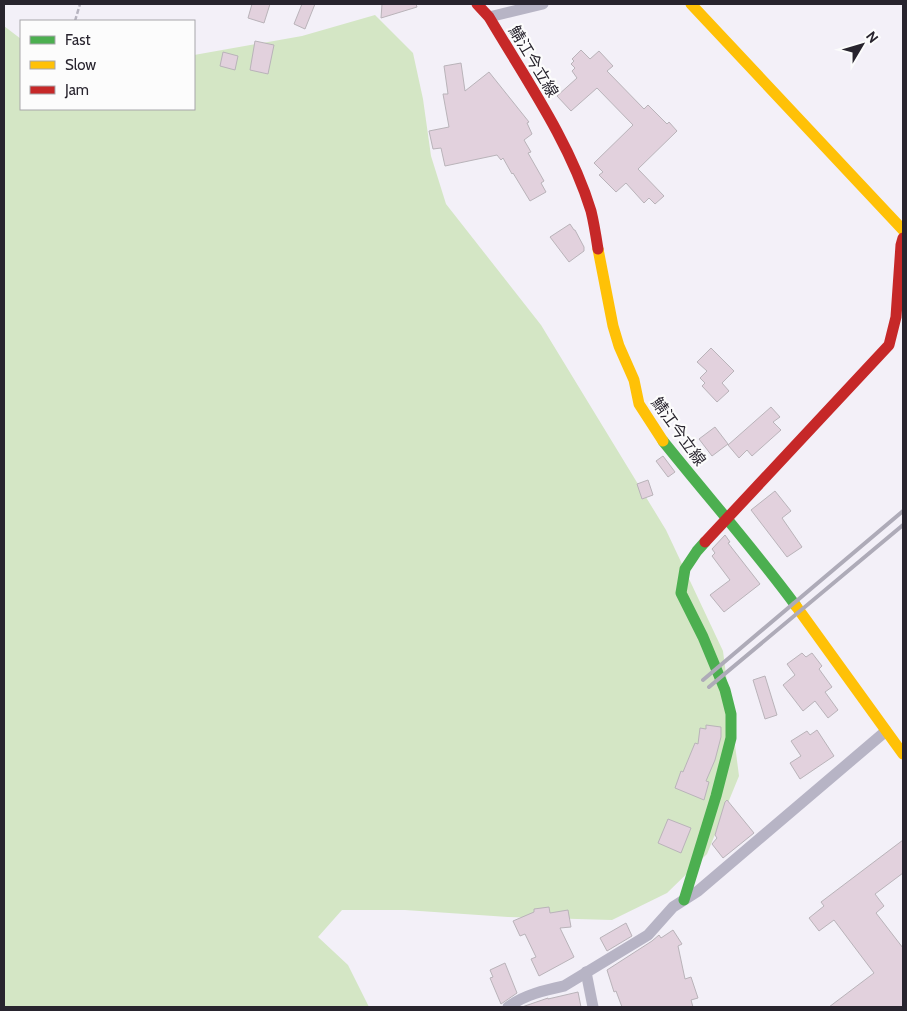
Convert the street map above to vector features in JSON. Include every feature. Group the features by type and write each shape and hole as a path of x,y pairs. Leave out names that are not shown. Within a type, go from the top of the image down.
{"street":[{"name":"鯖江今立線","path":"477,4 489,17 551,121 579,179 591,212 613,326 619,346 634,380 638,404 657,433 728,518 779,584 903,754"},
{"path":"489,17 544,4"},
{"path":"692,4 903,230"},
{"path":"684,900 716,796 731,738 731,714 725,690 703,637 681,593 685,569 697,551 889,346 896,317 903,238"},
{"path":"508,1007 518,1000 548,989 564,986 648,935 673,908 698,892 886,731"},
{"path":"586,972 593,1007"}],"path":[{"path":"75,20 80,4"}],"green space":[{"path":"375,15 413,53 423,99 431,156 446,204 541,325 666,530 723,651 739,776 707,854 667,893 612,920 508,917 405,910 342,910 318,937 348,965 369,1007 4,1007 4,26 20,38 20,110 195,110 195,55 302,36"}],"building":[{"path":"252,4 270,4 264,23 248,18"},
{"path":"302,4 315,4 305,29 294,24"},
{"path":"382,4 416,4 417,7 381,18"},
{"path":"255,41 274,45 268,74 250,70"},
{"path":"581,50 590,59 599,51 613,66 607,71 644,109 648,105 677,131 638,169 664,196 655,204 649,198 644,203 626,183 616,192 599,175 603,172 594,163 633,125 597,88 571,111 557,96 577,78 572,71 575,68 571,64 574,61 572,59"},
{"path":"223,52 238,56 235,70 220,66"},
{"path":"461,63 465,91 489,72 529,122 527,123 532,134 524,140 531,152 528,153 544,181 541,183 546,192 530,201 503,158 501,160 497,155 445,166 441,148 433,149 429,131 449,127 443,94 448,94 444,66"},
{"path":"570,224 584,247 584,251 569,262 550,237"},
{"path":"711,348 734,371 722,383 729,391 717,402 702,386 705,383 700,378 707,371 697,362"},
{"path":"771,407 780,417 773,422 781,430 752,456 747,450 739,458 728,445"},
{"path":"715,427 728,444 712,456 699,439"},
{"path":"663,456 675,472 668,477 656,461"},
{"path":"648,480 653,495 642,499 637,484"},
{"path":"775,491 791,511 782,518 802,547 787,557 751,510"},
{"path":"725,535 730,542 728,543 760,584 724,612 710,595 730,580 712,556 715,553 712,549"},
{"path":"802,653 806,657 812,653 822,666 819,669 832,687 825,692 838,710 828,718 815,701 803,711 783,685 795,675 787,664"},
{"path":"765,676 777,715 765,719 753,680"},
{"path":"706,725 721,727 721,737 715,760 706,781 709,782 704,800 675,788 695,743 698,744 700,728 706,729"},
{"path":"817,730 834,756 800,779 790,763 801,756 791,741 807,731 810,735"},
{"path":"727,800 754,833 723,858 712,844 717,838 715,835"},
{"path":"668,819 691,828 681,853 658,843"},
{"path":"903,840 903,873 875,894 884,906 876,913 903,948 903,1007 829,1007 874,973 834,920 819,931 809,918 824,906 821,902"},
{"path":"549,907 550,913 568,910 571,927 560,928 574,957 539,976 531,959 536,957 525,934 520,936 513,921 534,912 534,909"},
{"path":"626,923 632,936 607,951 600,938"},
{"path":"673,930 682,944 678,946 685,979 691,977 698,998 691,1000 693,1007 622,1007 616,991 614,992 607,970 659,935 661,938"},
{"path":"505,963 517,993 501,1004 490,978 493,977 490,970"},
{"path":"578,992 581,1007 522,1007 548,998"}],"railway":[{"path":"703,680 903,511"},
{"path":"709,687 903,525"}],"traffic: fast":[{"path":"663,441 796,606"},
{"path":"684,900 716,796 731,738 731,714 725,690 703,637 681,593 685,569 705,542"}],"traffic: slow":[{"path":"691,4 903,230"},
{"path":"598,249 613,326 619,346 634,380 639,404 663,441"},
{"path":"796,606 903,754"}],"traffic: jam":[{"path":"477,4 489,17 559,135 582,185 591,211 598,249"},
{"path":"705,542 889,345 896,317 903,238"}]}
